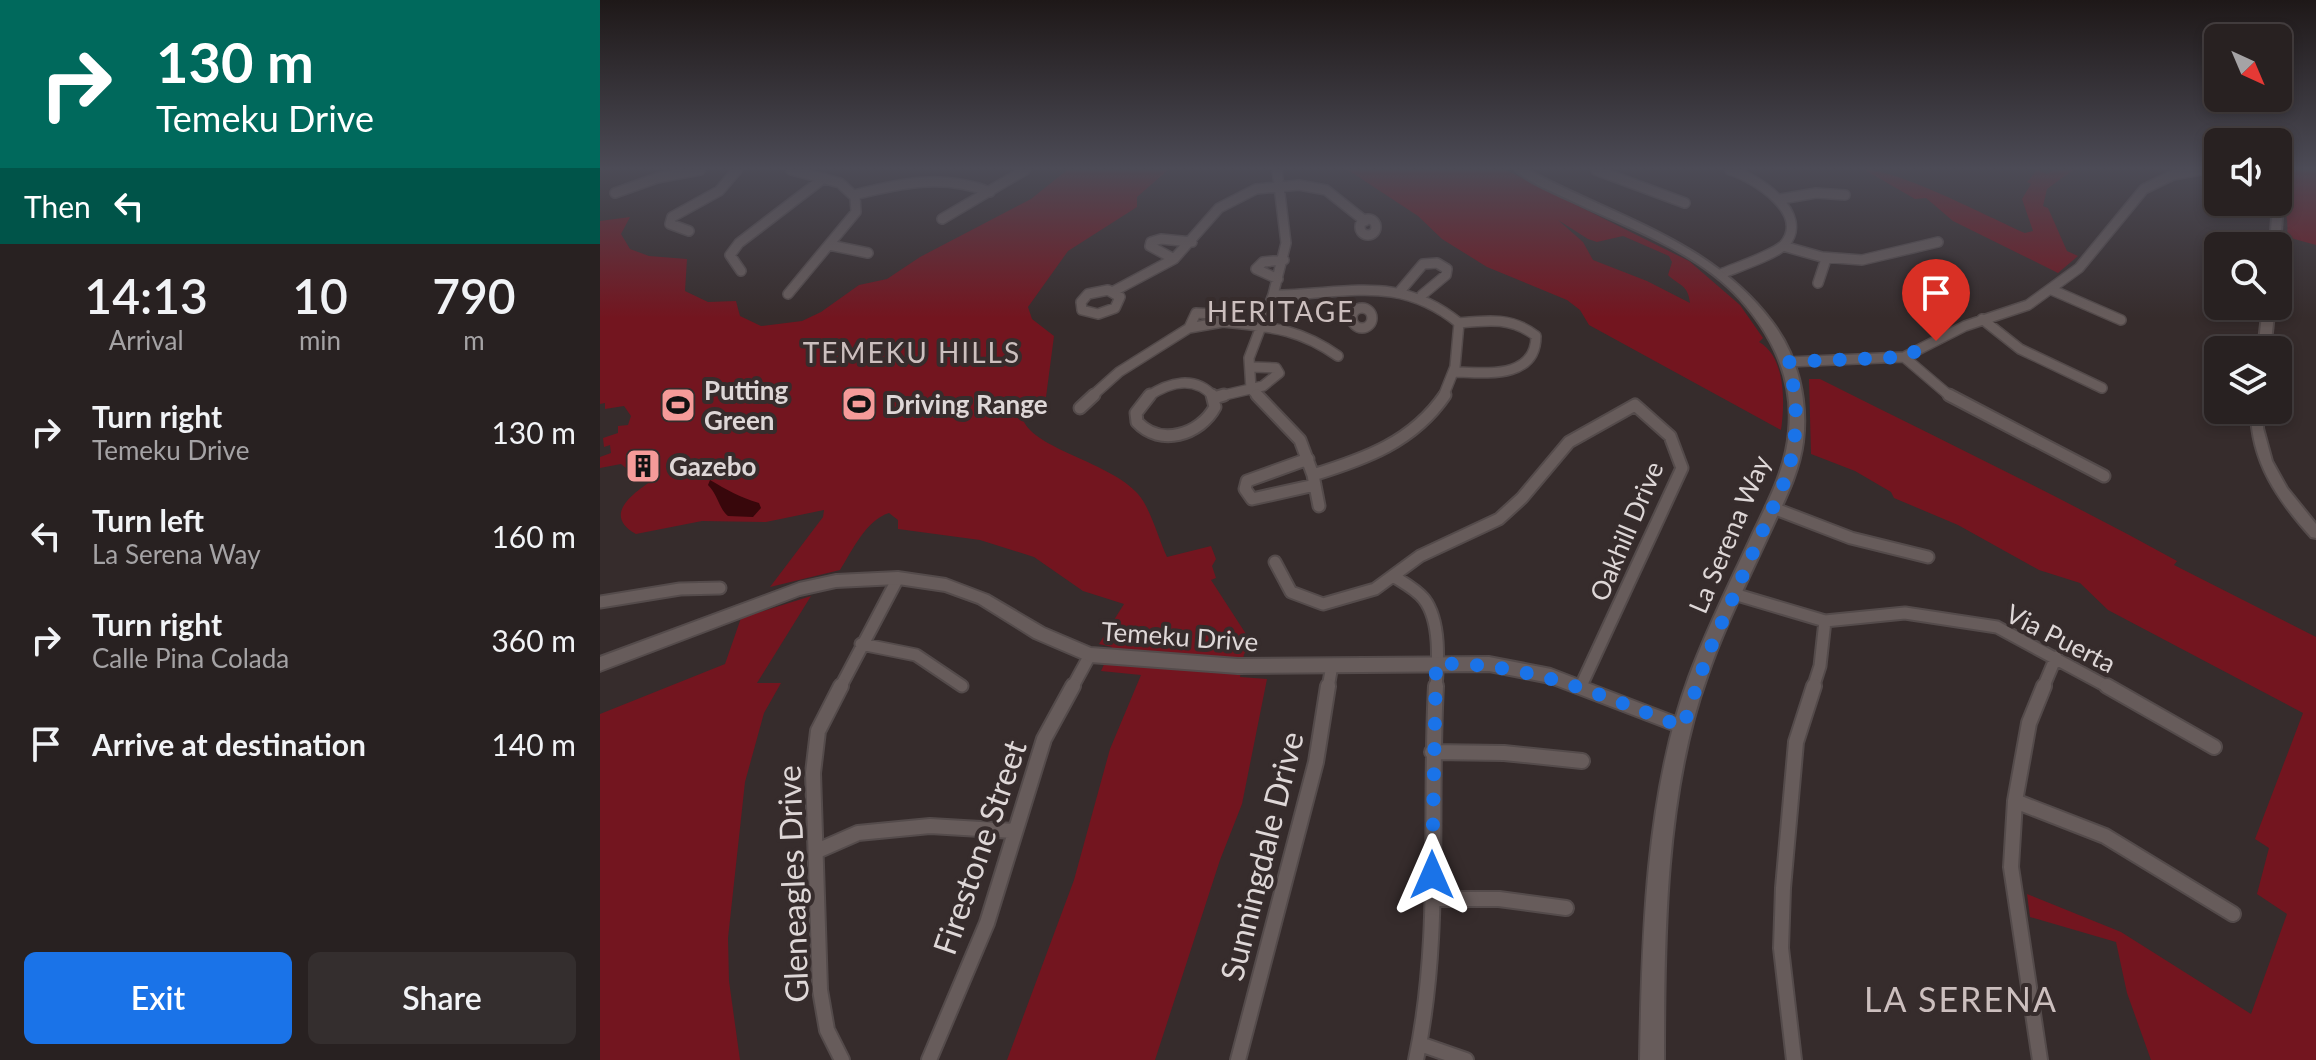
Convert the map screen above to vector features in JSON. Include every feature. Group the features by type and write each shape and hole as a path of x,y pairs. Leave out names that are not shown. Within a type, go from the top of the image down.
{"main road":[{"name":"La Serena Way","path":"1629,219 1721,274 1766,322 1788,362 1798,407 1795,446 1773,508 1707,656 1683,727 1664,826 1652,942 1652,1060"}],"street":[{"path":"671,219 670,224 689,231"},
{"path":"741,271 730,255 739,243 770,219"},
{"path":"788,294 850,219"},
{"path":"1114,291 1174,259 1211,219"},
{"path":"1283,219 1284,260 1249,358 1252,367 1251,389 1300,440 1308,459 1319,506"},
{"path":"1721,274 1783,246 1790,232 1788,219"},
{"path":"1788,362 1904,357 1982,319 2014,311 2052,290 2094,252 2120,219"},
{"path":"1174,259 1156,251 1150,246 1151,242 1161,239 1192,242"},
{"path":"1783,246 1826,259 1874,259 1938,242"},
{"path":"829,245 868,253"},
{"path":"1818,283 1826,259"},
{"path":"1278,279 1256,269 1269,261 1284,260"},
{"path":"1401,290 1423,264 1443,265 1447,269 1446,275 1422,295"},
{"path":"1273,295 1322,296 1376,287 1401,290 1422,295 1447,310 1459,323 1455,372 1438,409 1406,437 1367,459 1263,499 1252,499 1245,489 1247,481 1308,459"},
{"path":"1346,290 1357,308"},
{"path":"2052,290 2121,320"},
{"path":"1189,328 1196,313 1213,314 1223,322"},
{"path":"1455,372 1501,373 1518,368 1531,361 1538,347 1536,336 1513,321 1499,318 1459,323"},
{"path":"1982,319 2020,349 2102,388"},
{"path":"1080,408 1119,372 1189,328 1210,327 1223,322 1259,323 1312,338 1338,356"},
{"path":"1904,357 1955,401 2104,476"},
{"path":"1214,398 1273,381 1279,373 1269,366 1252,367"},
{"path":"1165,385 1201,385 1214,398 1215,407 1204,424 1180,435 1154,434 1138,422 1138,405 1165,385"},
{"name":"Oakhill Drive","path":"1393,576 1420,556 1499,519 1522,498 1569,442 1635,405 1670,436 1682,468 1581,686"},
{"path":"2257,424 2257,436 2266,466 2281,491 2316,533"},
{"path":"1773,508 1851,538 1928,557"},
{"path":"1275,562 1291,592 1323,604 1375,589 1393,576 1417,592 1428,605 1436,664 1432,752 1432,899 1418,1052 1466,1060"},
{"name":"Temeku Drive","path":"600,664 799,589 836,581 898,578 946,585 983,599 1039,633 1090,655 1238,666 1436,664 1518,669 1581,686 1683,727"},
{"name":"Gleneagles Drive","path":"842,1060 827,1030 820,990 813,773 818,731 898,578"},
{"path":"600,602 680,589 720,588"},
{"name":"Via Puerta","path":"1734,594 1825,621 1905,613 1997,627 2214,747"},
{"path":"1794,1060 1781,948 1784,868 1796,742 1820,666 1825,621"},
{"path":"861,644 903,648 928,658 962,686"},
{"name":"Firestone Street","path":"929,1060 987,923 1044,739 1090,655"},
{"path":"2040,1060 2011,867 2015,801 2029,723 2056,657"},
{"name":"Sunningdale Drive","path":"1238,1060 1316,762 1332,665"},
{"path":"1432,752 1504,753 1582,761"},
{"path":"2015,801 2105,836 2233,914"},
{"path":"817,851 858,833 930,826 1014,831"},
{"path":"1432,899 1499,899 1566,908"}],"shaded area":[{"path":"629,219 621,234 630,249 649,256 687,259 685,291 708,302 736,301 740,316 761,326 802,321 821,312 859,285 887,279 920,257 992,219 1117,219 1068,251 1028,307 1032,319 1054,336 1046,397 1023,420 1043,440 1110,473 1138,494 1151,516 1167,557 1211,546 1216,559 1212,566 1216,578 1211,580 1246,634 1256,641 1244,654 1240,677 1267,679 1242,804 1220,860 1155,1060 1007,1060 1074,880 1110,749 1141,675 1101,671 1112,647 1099,644 1124,604 1083,591 1034,557 980,540 898,529 898,520 889,513 873,522 840,570 770,587 823,517 824,510 766,522 702,521 636,534 621,519 621,511 631,496 654,479 648,472 632,473 621,464 600,468 600,457 611,453 610,445 604,447 603,438 618,433 618,426 628,425 631,416 624,406 605,409 605,403 600,404 600,221"},
{"path":"1422,219 1605,219 1689,261 1740,305 1763,338 1759,342 1774,358 1782,382 1781,430 1589,325 1580,310 1567,300 1487,267 1442,239","holes":["1558,220 1597,242 1623,236 1669,256 1672,262 1668,275 1685,289 1690,303 1647,281 1593,260 1583,242"]},
{"path":"1995,219 2025,233 2033,231 2029,219 2053,219 2067,251 2078,256 2058,273 1953,221"},
{"path":"2287,219 2316,219 2316,245 2292,238 2292,232 2287,232"},
{"path":"1809,379 1820,379 2044,491 2177,561 2174,565 2316,637 2316,1060 2151,1060 2127,993 2116,942 2030,917 2027,894 2121,932 2251,1014 2287,914 2257,894 2269,848 2255,839 2303,713 2108,610 2080,583 2039,570 1958,525 1894,498 1891,492 1855,471 1811,454"},
{"path":"710,480 759,503 761,508 753,517 728,516 708,485"},
{"path":"811,596 757,683 781,683 764,713 745,782 728,938 729,981 740,1060 600,1060 600,714 725,664 741,618"}],"place":[{"name":"Driving Range","path":"859,404"},
{"name":"Putting Green","path":"678,405"},
{"name":"Gazebo","path":"643,466"}],"district":[{"name":"HERITAGE","path":"1281,311"},
{"name":"TEMEKU HILLS","path":"912,352"},
{"name":"LA SERENA","path":"1961,998"}],"route":[{"path":"1432,875 1436,664 1489,664 1551,676 1683,727 1707,656 1787,476 1795,446 1798,407 1788,362 1904,357 1936,341"}]}
